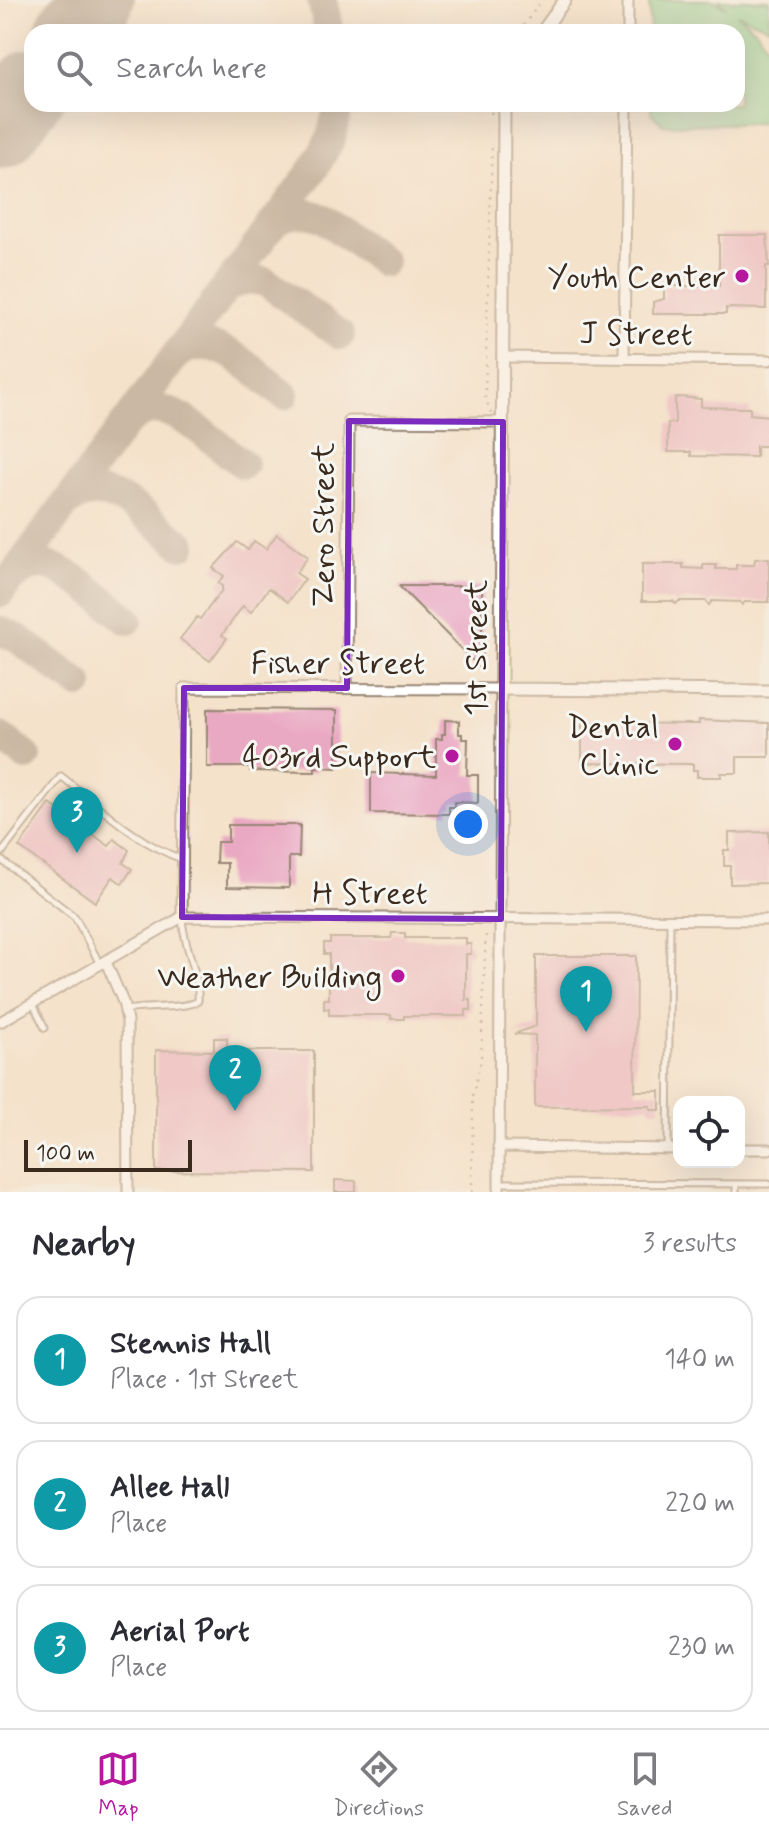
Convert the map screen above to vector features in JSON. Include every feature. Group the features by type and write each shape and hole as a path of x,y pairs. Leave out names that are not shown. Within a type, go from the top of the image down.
{"street":[{"path":"548,24 565,0"},
{"path":"628,0 628,24"},
{"name":"1st Street","path":"498,1188 504,112"},
{"path":"624,358 627,112"},
{"name":"J Street","path":"503,357 769,360"},
{"name":"Zero Street","path":"347,688 349,421 503,422"},
{"name":"Fisher Street","path":"182,917 184,688 769,691"},
{"path":"0,1022 182,917"},
{"name":"H Street","path":"182,917 769,920"},
{"path":"103,963 125,1010 129,1042 128,1192"},
{"path":"498,1147 673,1149"},
{"path":"745,1149 769,1149"}],"lane":[{"path":"103,963 75,917 0,857 61,776 138,836 166,854 183,859"},
{"path":"125,1010 148,1006 190,1006 198,1001 199,990 183,934 182,917"},
{"path":"670,920 673,1096"},
{"path":"33,1004 45,1028"},
{"path":"736,1184 736,1192"},
{"path":"498,1188 769,1184"}],"path":[{"path":"525,24 542,0"},
{"path":"472,1192 473,1095 481,1060 488,919"}],"highlighted area":[{"path":"349,421 503,422 501,919 182,917 184,688 347,688"}],"green space":[{"path":"649,0 713,0 726,7 719,0 769,0 769,27 737,14 755,29 769,47 769,123 663,125 651,112 745,112 745,24 650,24"}],"building":[{"name":"Youth Center","path":"719,235 767,235 769,266 766,266 766,309 726,308 726,314 653,314 653,302 664,299 664,286 719,286"},
{"path":"675,398 701,399 701,407 750,408 750,414 769,416 769,446 756,446 756,457 691,456 691,452 668,452 668,423 675,423"},
{"path":"277,534 308,557 296,573 305,579 288,602 269,588 251,612 243,606 222,635 227,638 210,661 180,639 222,590 218,583 224,576 213,568 237,542 248,550 254,541 266,549"},
{"path":"769,558 769,602 745,602 742,605 740,602 712,601 709,605 706,601 679,601 676,604 673,601 642,601 642,564 683,564 683,568 703,569 703,565 716,565 716,569 736,569 736,565 754,565 755,559"},
{"path":"399,586 479,586 482,589 482,670"},
{"path":"207,709 337,710 337,768 315,767 315,772 207,767"},
{"name":"403rd Support","path":"445,720 459,721 459,734 462,734 462,739 468,739 467,775 478,775 478,803 454,802 454,807 449,807 449,814 371,813 371,773 436,775 436,739 442,739 442,734 445,734"},
{"name":"Dental Clinic","path":"699,720 769,723 769,757 737,757 737,773 721,773 721,777 697,777 693,764 582,763 584,723 699,724"},
{"path":"50,804 109,846 114,839 129,850 123,863 132,869 122,884 113,877 95,902 19,847"},
{"path":"228,825 300,825 299,857 289,857 289,888 227,887 227,863 216,863 217,842 228,842"},
{"path":"769,832 769,883 730,884 730,866 724,866 724,850 729,850 729,833"},
{"name":"Weather Building","path":"392,933 405,933 405,938 466,938 466,944 471,944 471,954 466,954 466,1000 471,1000 471,1010 466,1010 466,1016 404,1016 404,1019 391,1019 391,1015 329,1015 329,1008 324,1009 324,999 329,999 329,954 324,954 324,943 330,943 330,938 391,938"},
{"path":"536,956 636,956 635,1091 660,1091 660,1110 650,1110 650,1106 535,1107 535,1035 514,1034 536,1026"},
{"path":"214,1038 227,1038 227,1051 314,1051 314,1172 156,1171 156,1050 214,1051"},
{"path":"335,1180 356,1181 356,1192 335,1192"}],"taxiway":[{"path":"322,0 327,24"},
{"path":"0,593 315,167 331,138 337,112"},
{"path":"276,220 300,213 323,218 383,262"},
{"path":"226,287 248,279 266,282 340,335"},
{"path":"176,355 191,347 219,349 247,365 284,395"},
{"path":"126,423 150,410 170,413 192,424 243,464"},
{"path":"66,504 81,495 97,493 112,496 142,512 182,545"},
{"path":"12,577 34,566 52,567 86,587 128,620"},
{"path":"0,631 17,638 79,684"},
{"path":"0,736 26,756"}],"runway":[{"path":"79,24 96,0"},
{"path":"0,131 24,98"}],"place":[{"name":"Youth Center","path":"742,276"},
{"name":"Dental Clinic","path":"675,744"},
{"name":"403rd Support","path":"452,756"},
{"name":"Aerial Port","path":"77,853"},
{"name":"Weather Building","path":"398,976"},
{"name":"Stennis Hall","path":"586,1032"},
{"name":"Allee Hall","path":"235,1111"}]}
